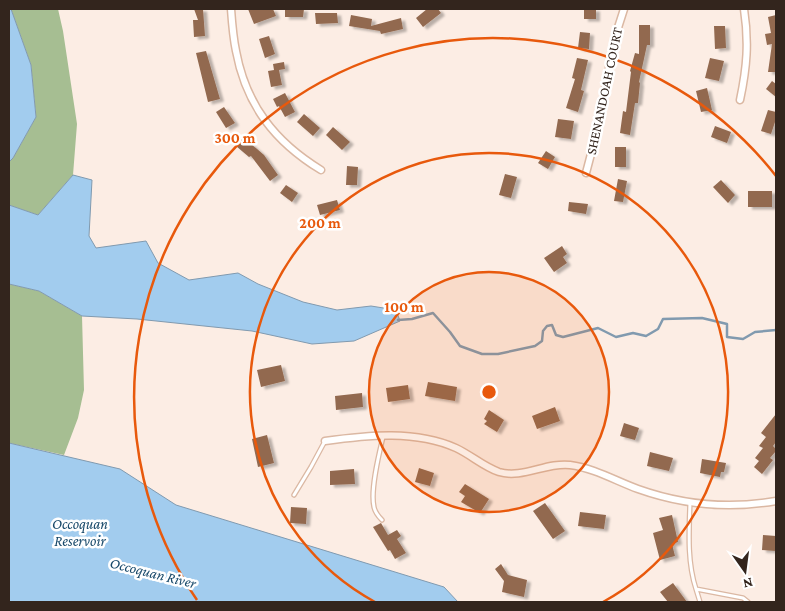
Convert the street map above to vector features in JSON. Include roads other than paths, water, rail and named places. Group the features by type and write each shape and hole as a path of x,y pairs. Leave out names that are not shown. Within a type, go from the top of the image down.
{"street":[{"path":"231,9 233,38 238,60 250,95 258,111 285,144 321,170"},
{"name":"SHENANDOAH COURT","path":"586,173 596,135 615,37 624,9"},
{"path":"740,100 747,62 744,9"},
{"path":"326,441 383,436 411,437 440,442 456,448 471,455 492,469 509,474 570,465 611,477 651,493 690,503 725,506 776,501"}],"lane":[{"path":"382,520 376,513 373,498 375,476 383,436"},
{"path":"294,495 326,441"},
{"path":"690,503 690,551 693,579 700,602"},
{"path":"696,589 743,598 748,602"}],"water":[{"path":"9,9 11,9 31,65 36,117 9,162"},
{"path":"73,175 92,180 89,236 96,248 146,241 158,263 189,280 238,273 258,284 303,302 337,310 371,306 396,310 400,321 354,341 312,344 252,331 137,319 82,316 39,291 9,284 9,205 38,215"},
{"name":"Occoquan Reservoir","path":"9,443 120,469 176,505 444,587 458,602 9,602"}],"waterway":[{"path":"398,320 412,319 433,313 460,346 482,354 498,354 535,346 542,341 543,331 547,326 552,325 556,335 563,337 598,328 616,337 633,333 646,336 658,329 663,319 702,318 727,324 727,337 743,339 755,332 776,330"}],"water label":[{"name":"Occoquan River","path":"153,573"}]}
